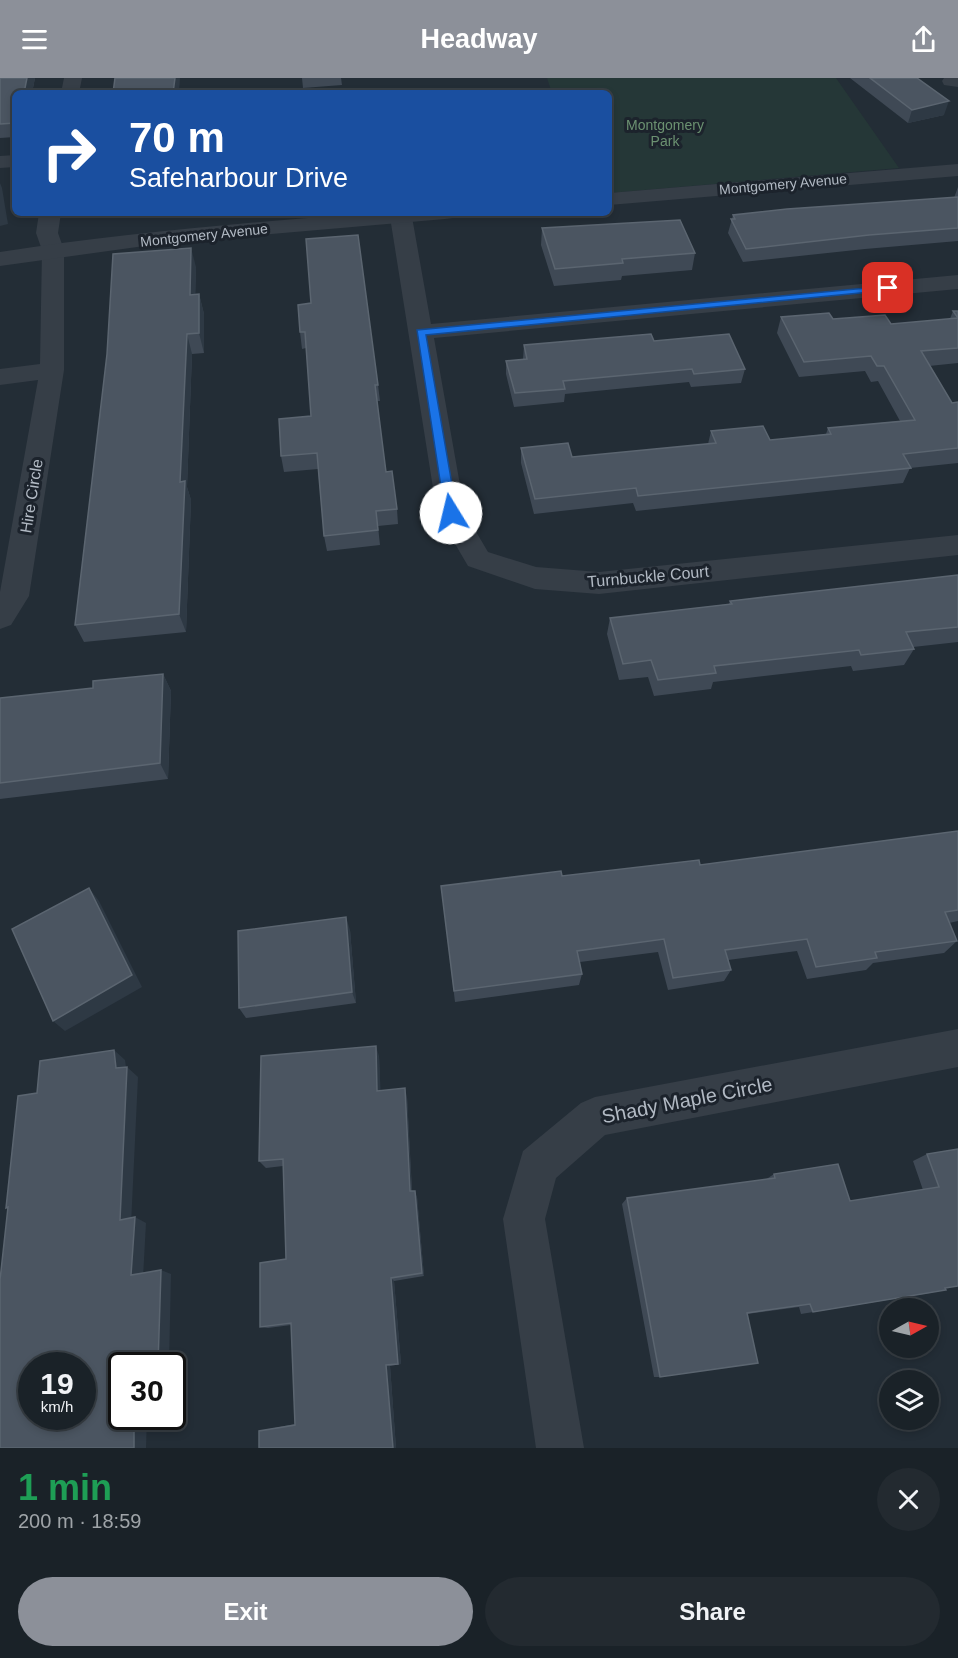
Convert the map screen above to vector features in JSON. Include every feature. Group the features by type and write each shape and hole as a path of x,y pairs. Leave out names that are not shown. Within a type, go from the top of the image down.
{"street":[{"name":"Montgomery Avenue","path":"612,199 958,170"},
{"name":"Hire Circle","path":"0,617 14,597 52,370 53,250 47,233 50,216"},
{"name":"Montgomery Avenue","path":"0,259 53,250 413,216"},
{"name":"Turnbuckle Court","path":"402,217 451,513 478,559 536,579 599,583 958,545"},
{"path":"421,332 958,282"},
{"path":"0,376 52,370"},
{"name":"Shady Maple Circle","path":"560,1448 524,1219 538,1166 595,1117 958,1048"}],"green space":[{"name":"Montgomery Park","path":"547,78 836,78 899,168 612,193 612,90 551,90"}],"building":[{"path":"0,78 27,78 25,90 12,90 12,123 0,124"},
{"path":"115,78 175,78 173,90 113,90"},
{"path":"870,78 917,78 949,101 912,110"},
{"path":"958,197 958,228 869,235 746,249 731,219 735,219 733,215 787,209"},
{"path":"680,220 695,253 622,259 623,263 555,269 542,228"},
{"path":"358,235 378,385 375,385 386,472 392,471 397,509 376,511 378,530 324,536 317,453 281,456 279,419 311,416 305,332 300,332 298,305 311,303 306,239"},
{"path":"191,248 190,295 199,294 199,333 187,334 180,482 185,481 179,614 75,625 107,354 113,254"},
{"path":"829,313 833,319 885,315 891,324 958,318 958,348 921,351 952,403 958,402 958,448 903,454 911,468 638,496 636,488 535,499 521,448 568,443 572,457 716,443 711,431 763,426 770,440 831,434 828,428 915,420 884,366 877,366 871,356 804,362 781,317"},
{"path":"651,334 654,341 729,334 745,369 694,374 692,369 563,381 565,389 515,393 506,361 527,359 524,345"},
{"path":"958,575 958,627 906,632 914,649 861,655 859,650 714,666 716,673 658,680 651,660 623,664 610,618 732,604 730,601"},
{"path":"163,674 160,763 0,783 0,698 93,688 93,681"},
{"path":"958,831 958,910 945,912 957,941 875,952 877,958 816,967 807,939 725,950 731,970 673,978 664,939 577,951 582,974 454,991 441,886 561,871 562,876 699,860 700,865"},
{"path":"89,888 132,975 53,1021 12,929"},
{"path":"346,917 352,992 239,1008 238,931"},
{"path":"376,1046 377,1091 405,1088 410,1191 415,1191 422,1273 391,1278 398,1364 386,1365 393,1448 259,1448 259,1431 295,1425 291,1323 260,1327 260,1263 286,1259 283,1159 259,1161 261,1056"},
{"path":"114,1050 116,1068 127,1067 120,1220 135,1217 131,1275 161,1270 158,1352 108,1352 108,1430 134,1430 134,1448 0,1448 0,1280 8,1207 6,1208 18,1096 37,1093 40,1061"},
{"path":"958,1149 958,1286 898,1298 879,1298 879,1301 813,1312 810,1304 747,1313 758,1363 660,1377 627,1198 775,1178 774,1174 838,1164 850,1201 939,1187 927,1154"}],"route":[{"path":"451,513 421,332 888,288"}]}
